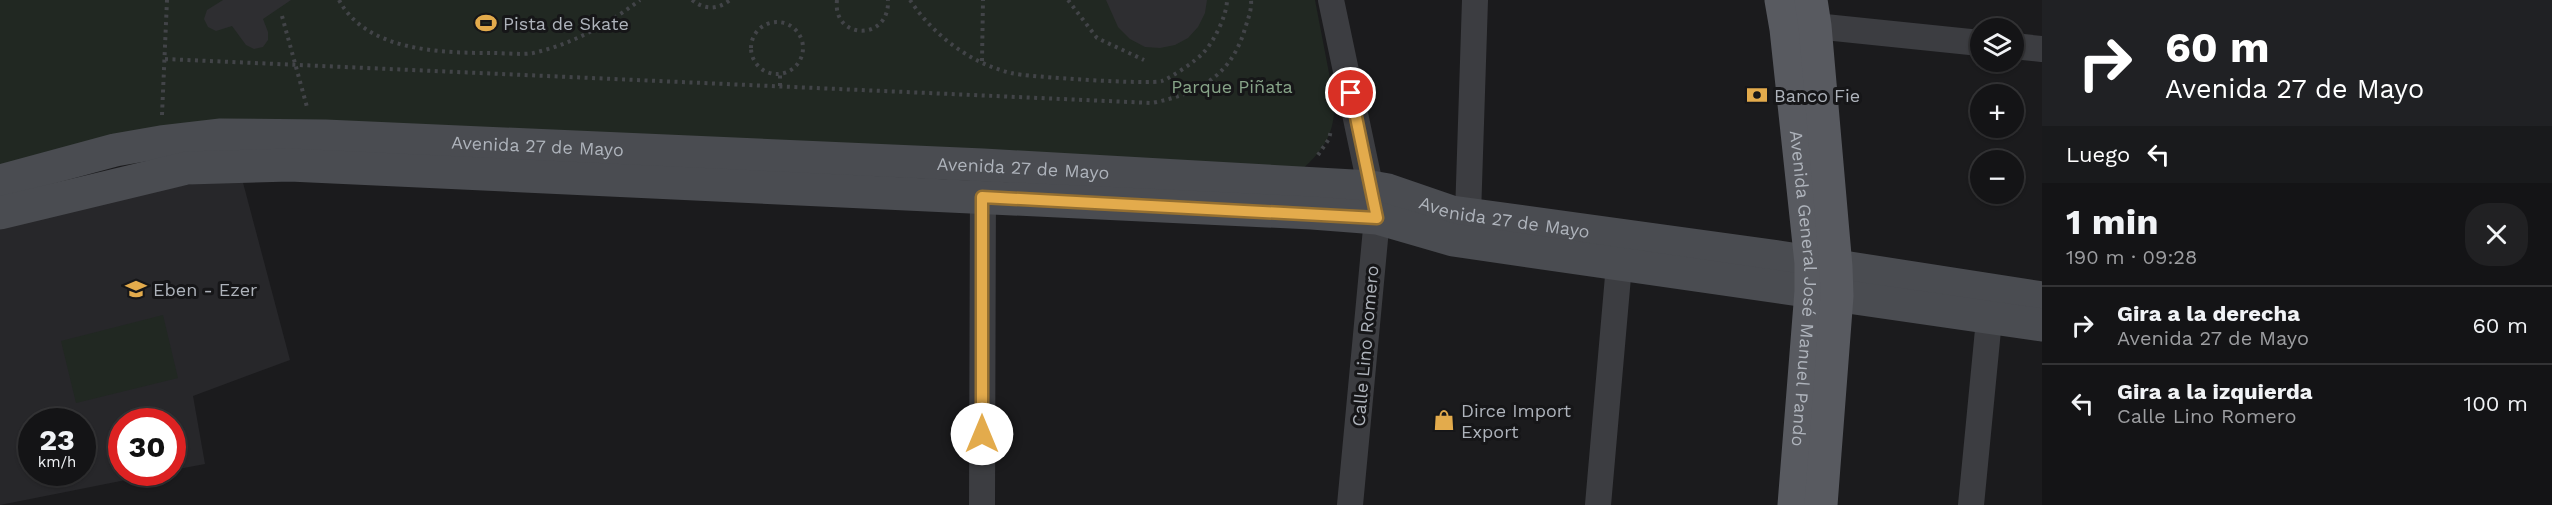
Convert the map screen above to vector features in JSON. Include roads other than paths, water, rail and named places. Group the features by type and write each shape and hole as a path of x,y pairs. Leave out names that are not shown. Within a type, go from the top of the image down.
{"main road":[{"name":"Avenida General José Manuel Pando","path":"1781,0 1824,279 1794,505"},
{"name":"Avenida General José Manuel Pando","path":"1813,13 1824,279 1821,505"},
{"name":"Avenida 27 de Mayo","path":"0,181 115,150 161,142 221,135 325,136 983,181 1374,202 1453,240 1619,265 1824,279"},
{"name":"Avenida 27 de Mayo","path":"0,213 187,168 290,165 983,181"},
{"name":"Avenida 27 de Mayo","path":"1374,202 1388,190 1452,212 1824,279 1991,305 2042,325"},
{"name":"Avenida 27 de Mayo","path":"1991,305 2042,298"}],"street":[{"name":"Calle Lino Romero","path":"1331,0 1374,202 1350,505"},
{"path":"1468,215 1475,0"},
{"path":"1813,13 1970,41"},
{"path":"2024,47 2042,49"},
{"path":"982,505 983,181"},
{"path":"1598,505 1619,265"},
{"path":"1971,505 1991,305"}],"place":[{"name":"Pista de Skate","path":"486,23"},
{"name":"Banco Fie","path":"1757,95"},
{"name":"Eben - Ezer","path":"136,289"},
{"name":"Dirce Import Export","path":"1444,420"}],"park label":[{"name":"Parque Piñata","path":"1232,86"}]}
